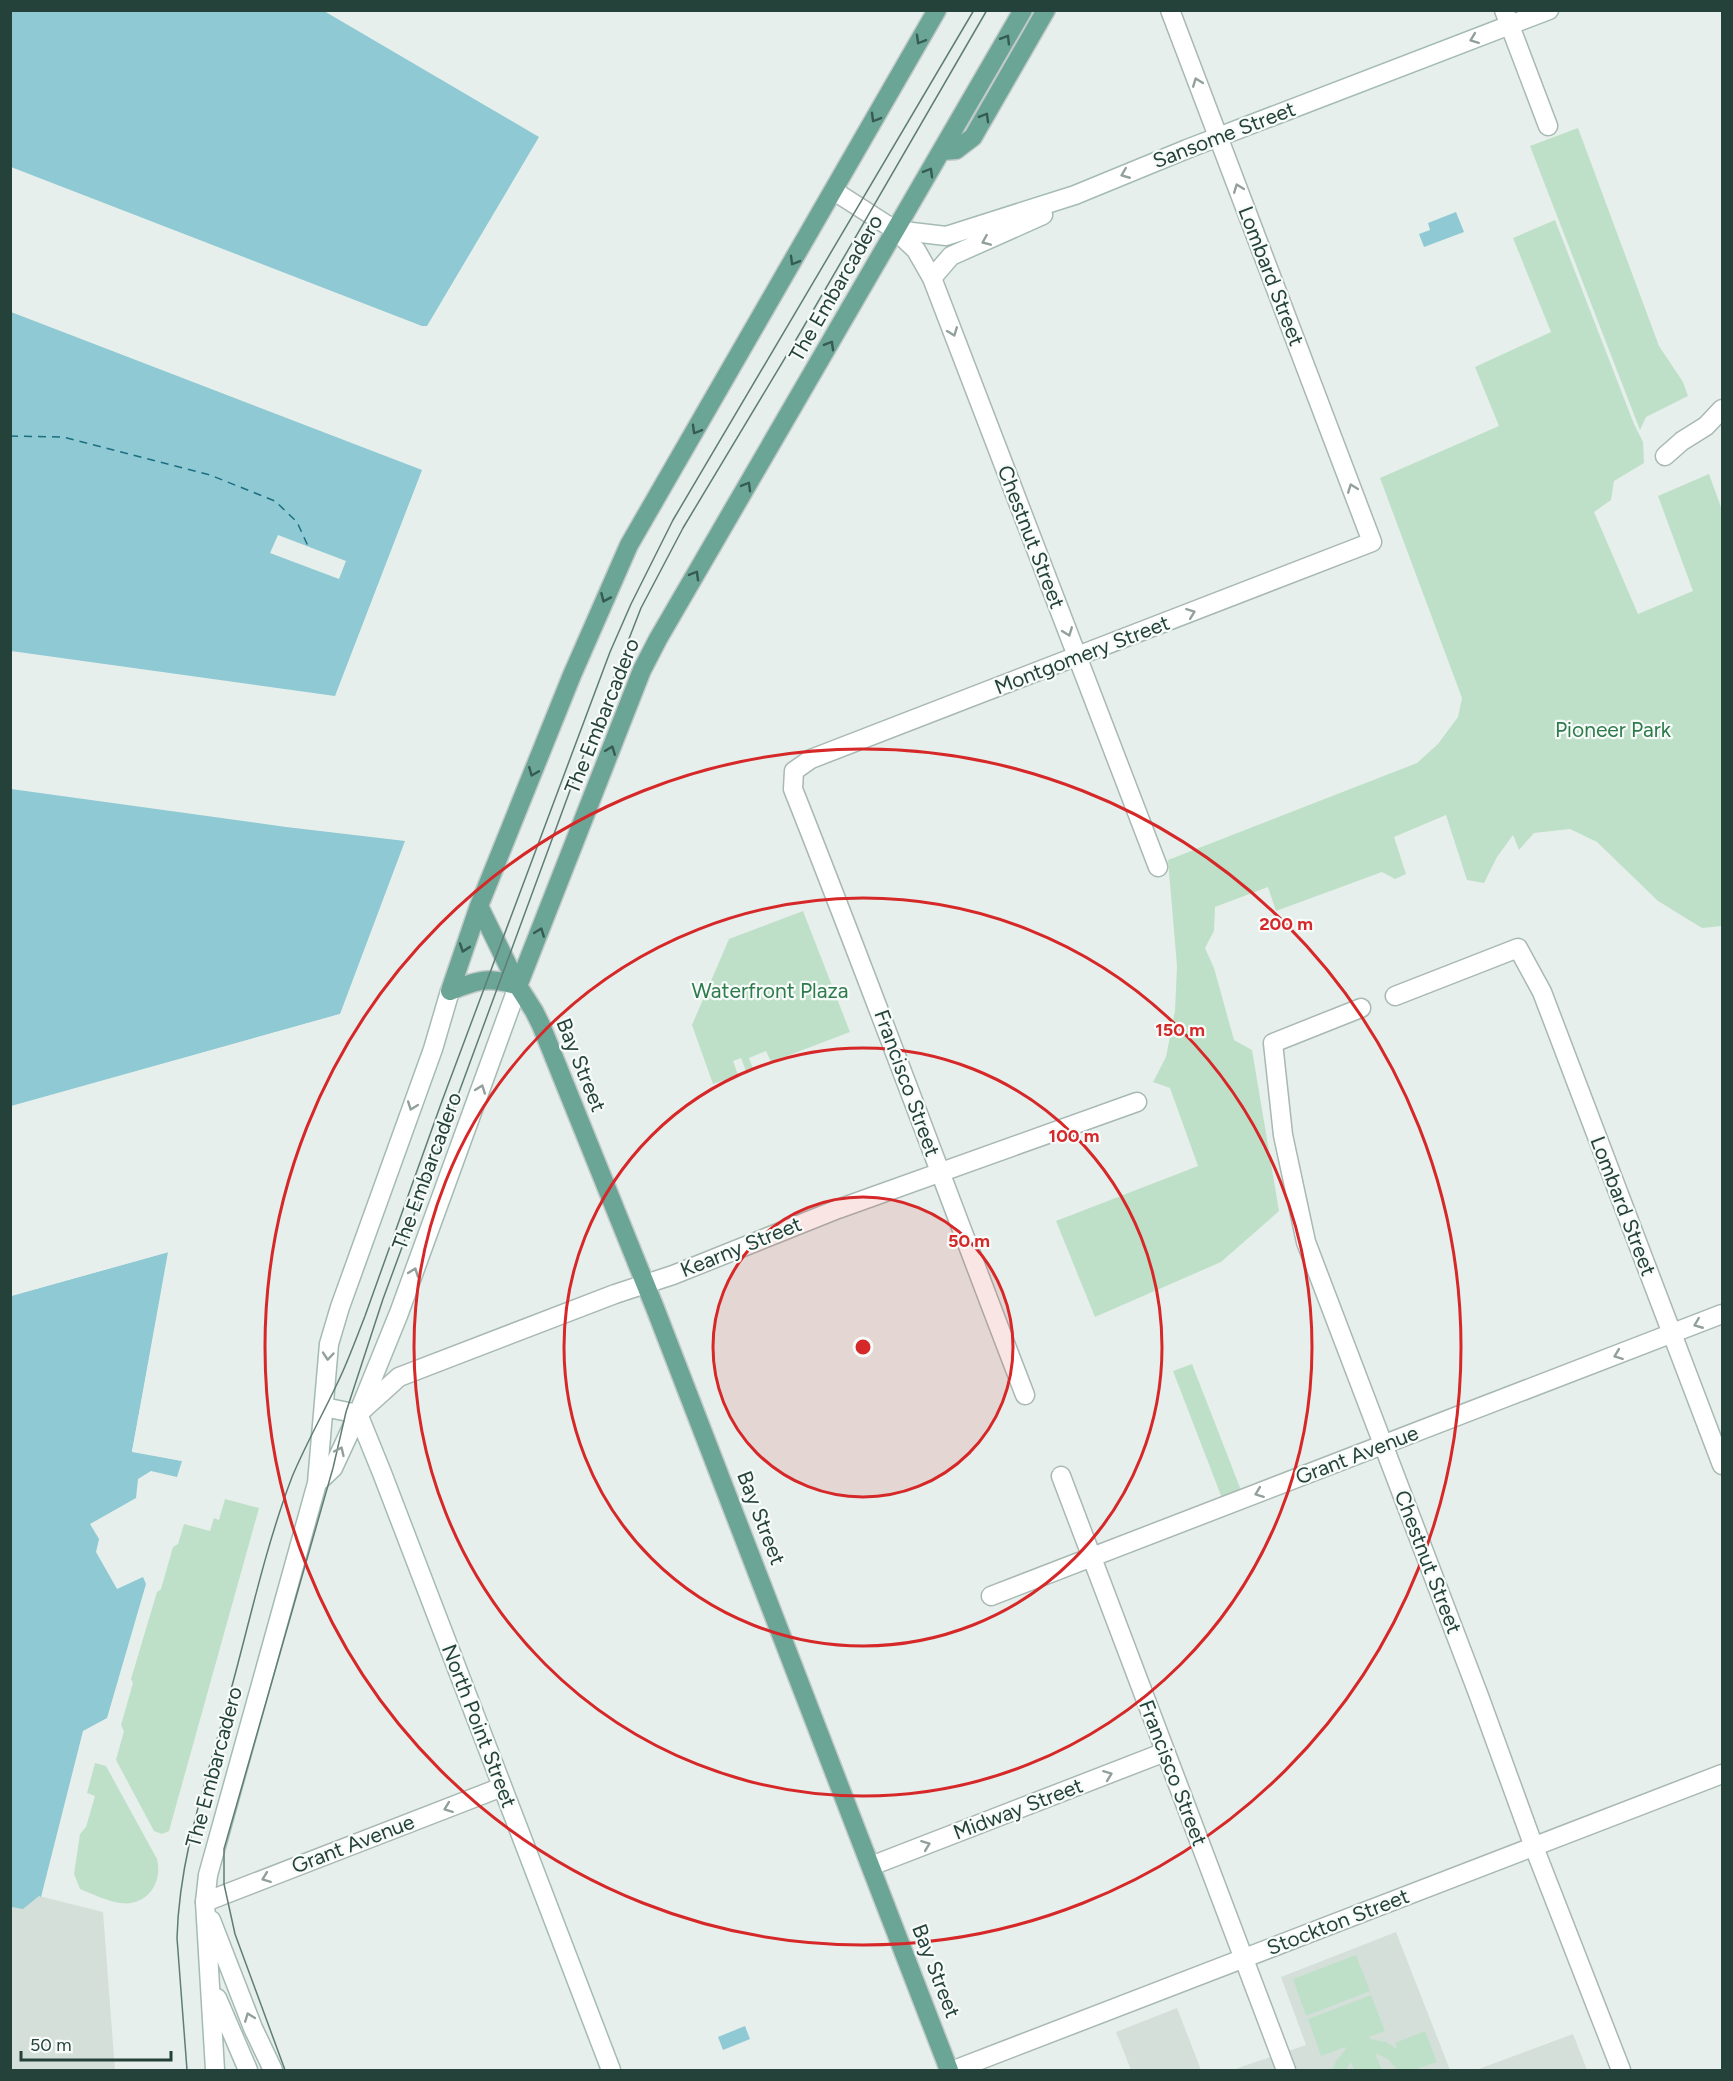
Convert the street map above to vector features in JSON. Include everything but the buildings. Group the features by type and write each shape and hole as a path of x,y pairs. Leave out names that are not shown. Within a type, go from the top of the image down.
{"main road":[{"name":"The Embarcadero","path":"450,991 479,906 572,675 629,545 937,10"},
{"name":"The Embarcadero","path":"518,986 642,670 664,628 1023,10"},
{"path":"942,151 956,150 973,138 1046,10"},
{"name":"Bay Street","path":"479,906 518,986 541,1025 646,1284 949,2070"},
{"path":"450,991 487,980 500,980 518,986"}],"street":[{"name":"Lombard Street","path":"1170,10 1372,542"},
{"name":"Sansome Street","path":"895,230 946,236 1075,195 1507,18 1548,10"},
{"path":"1507,18 1548,126"},
{"path":"834,191 895,230"},
{"path":"932,278 951,256 1041,217 1075,195"},
{"name":"Chestnut Street","path":"895,230 916,250 932,278 1155,860"},
{"path":"1665,456 1682,441 1714,426 1722,409"},
{"name":"Montgomery Street","path":"794,771 811,759 1372,542"},
{"name":"Francisco Street","path":"794,771 793,789 858,953 1025,1395"},
{"name":"Lombard Street","path":"1395,996 1518,948 1542,992 1722,1465"},
{"name":"The Embarcadero","path":"316,1483 333,1468 358,1414 399,1313 518,986"},
{"name":"The Embarcadero","path":"215,2070 205,1902 208,1875 316,1483 330,1344 340,1307 433,1049 450,991"},
{"name":"Chestnut Street","path":"1361,1008 1273,1043 1283,1135 1306,1242 1475,1685 1534,1847 1621,2070"},
{"name":"Kearny Street","path":"358,1414 399,1377 939,1171 1137,1101"},
{"name":"Grant Avenue","path":"991,1596 1722,1314"},
{"path":"324,1407 358,1414"},
{"name":"North Point Street","path":"358,1414 611,2070"},
{"name":"Francisco Street","path":"1061,1476 1286,2070"},
{"name":"Midway Street","path":"871,1866 1165,1752"},
{"name":"Stockton Street","path":"954,2070 1722,1774"},
{"name":"Grant Avenue","path":"205,1902 502,1787"},
{"path":"205,1902 253,2028 273,2070"},
{"path":"209,1976 223,2016 248,2070"}],"shaded area":[{"path":"39,1896 103,1912 115,2070 11,2070 10,1907 23,1908"},
{"path":"1396,1932 1450,2070 1232,2070 1306,2045 1281,1977"},
{"path":"1177,2008 1201,2070 1131,2070 1116,2032"},
{"path":"1573,2034 1587,2070 1476,2070"}],"green space":[{"path":"1578,128 1659,346 1683,382 1688,396 1646,417 1640,430 1530,146"},
{"name":"Pioneer Park","path":"1555,220 1643,442 1644,463 1614,481 1611,500 1594,512 1638,614 1693,591 1658,496 1709,474 1722,510 1722,926 1702,928 1658,901 1597,842 1570,829 1534,833 1519,850 1513,835 1497,857 1484,883 1467,880 1446,815 1394,837 1406,874 1395,879 1382,872 1276,911 1268,887 1215,907 1214,931 1205,948 1214,968 1234,1040 1252,1050 1279,1211 1221,1262 1095,1317 1056,1221 1198,1166 1170,1088 1153,1082 1166,1057 1175,1011 1177,966 1168,860 1417,763 1438,744 1458,717 1462,698 1380,478 1499,426 1475,367 1551,332 1513,238"},
{"name":"Waterfront Plaza","path":"803,911 850,1032 771,1062 766,1051 749,1058 753,1069 746,1071 741,1058 733,1061 738,1075 713,1084 692,1025 729,939"},
{"path":"1192,1364 1244,1498 1225,1506 1173,1371"},
{"path":"225,1499 259,1508 169,1831 162,1834 154,1831 116,1760 124,1731 121,1725 133,1683 131,1679 173,1547 178,1544 184,1524 210,1531 214,1518 219,1520"},
{"path":"95,1763 106,1766 157,1859 158,1877 155,1885 145,1897 138,1901 115,1902 80,1889 74,1874 80,1834 86,1827 95,1796 87,1793"},
{"path":"1356,1955 1370,1991 1306,2016 1293,1979"},
{"path":"1371,1995 1385,2031 1369,2037 1370,2039 1386,2042 1397,2049 1395,2043 1425,2031 1437,2062 1414,2070 1397,2070 1388,2059 1375,2053 1382,2070 1354,2070 1351,2062 1346,2070 1332,2070 1346,2049 1345,2047 1321,2056 1308,2019"}],"water":[{"path":"10,11 324,11 539,137 427,326 422,326 11,167"},
{"path":"1456,212 1464,232 1424,247 1419,234 1430,230 1428,223"},
{"path":"11,312 422,470 335,696 11,651"},
{"path":"11,789 405,841 340,1014 11,1106"},
{"path":"169,1252 132,1451 182,1461 177,1477 151,1471 138,1479 136,1498 90,1524 99,1539 96,1552 117,1589 143,1577 146,1584 107,1718 83,1731 41,1897 39,1896 23,1909 11,1907 11,1296"},
{"path":"745,2026 750,2039 723,2050 718,2037"}],"pier":[{"path":"278,535 346,561 339,579 270,553"},
{"path":"340,1014 338,1017 10,1109 11,1107"},
{"path":"168,1249 172,1253 135,1449 183,1458 182,1461 132,1452 168,1252 11,1296 10,1293"}],"ferry route":[{"path":"10,436 63,437 210,475 275,501 297,522 308,546"}],"tram line":[{"path":"187,2070 177,1938 182,1883 200,1802 263,1568 292,1477 357,1337 442,1101 610,652 631,604 673,520 974,10"},
{"path":"285,2070 235,1934 224,1884 224,1849 333,1468 346,1412 383,1299 572,785 641,608 683,528 800,333 987,10"}]}
